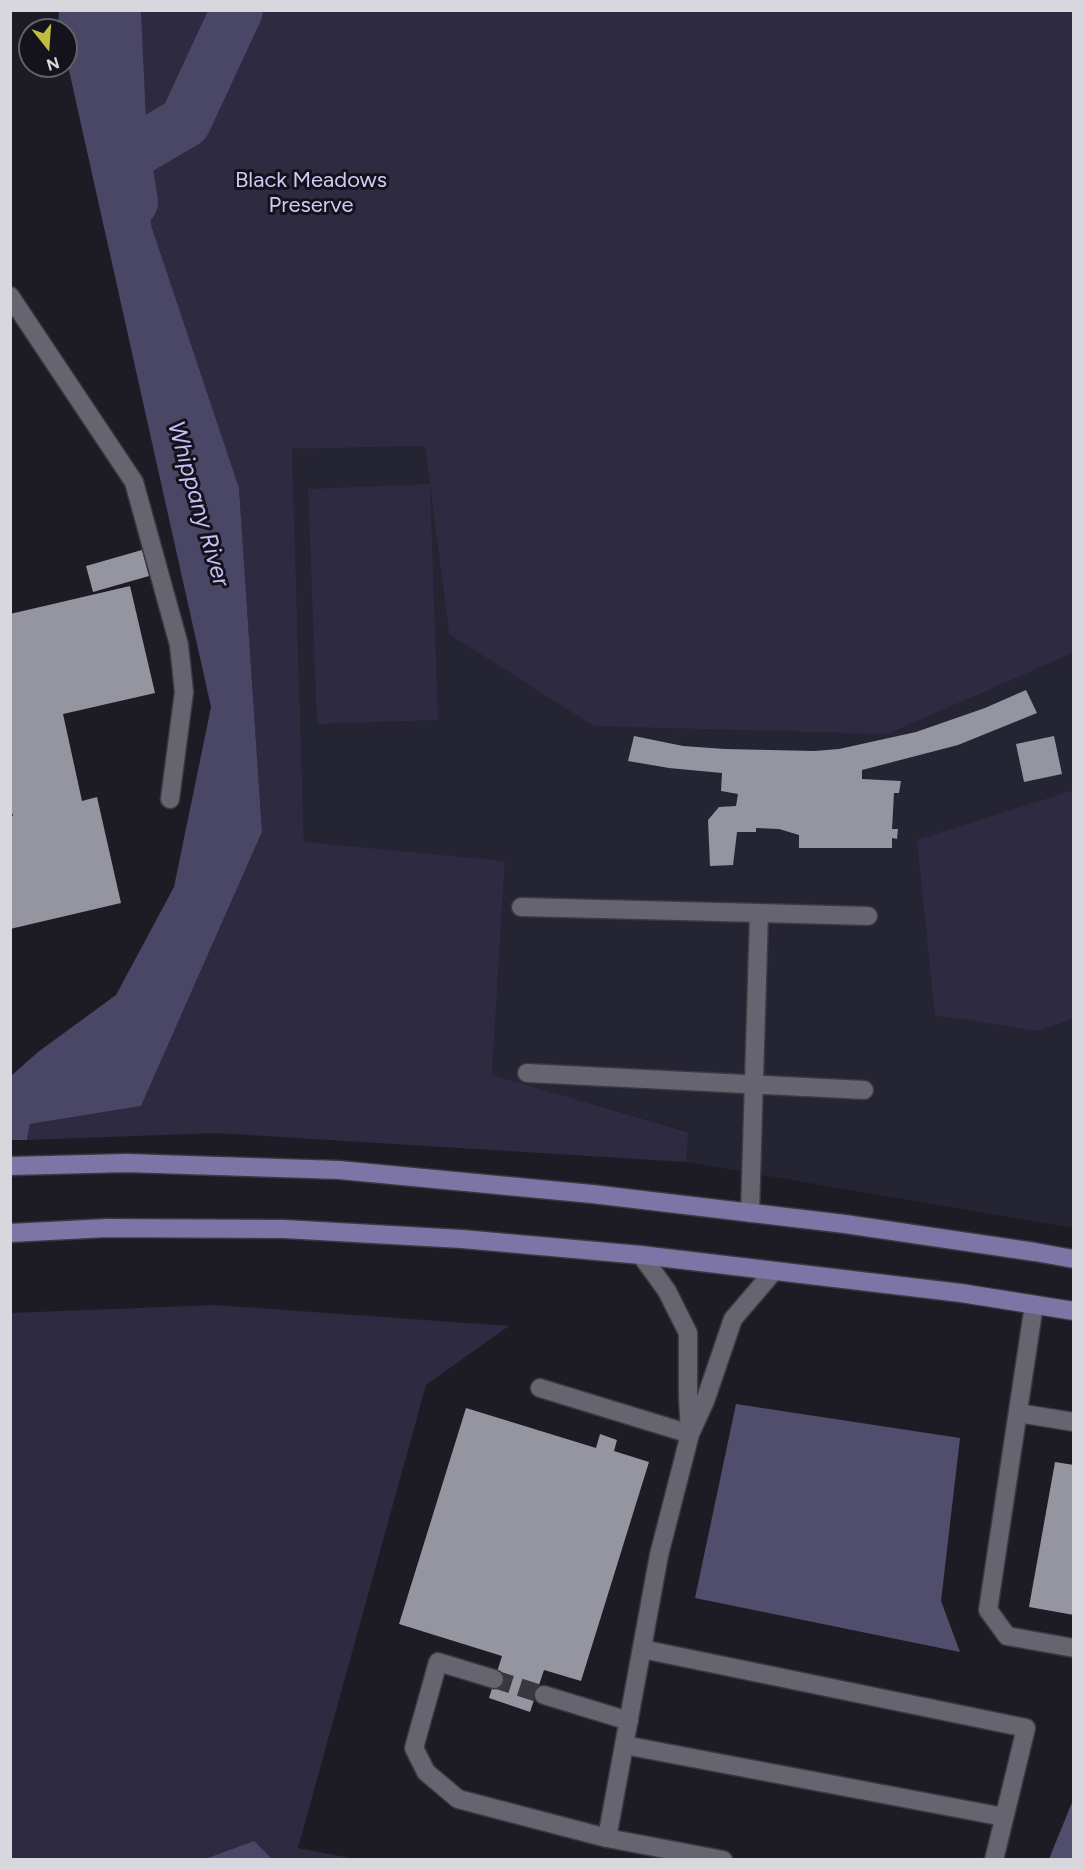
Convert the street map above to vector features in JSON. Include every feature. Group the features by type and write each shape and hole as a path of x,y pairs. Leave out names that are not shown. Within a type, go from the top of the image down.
{"main road":[{"path":"10,1166 127,1163 339,1170 592,1194 845,1224 1074,1259"},
{"path":"10,1233 107,1228 284,1229 462,1239 640,1255 961,1293 1074,1311"}],"lane":[{"path":"10,296 134,482 179,645 184,692 170,799"},
{"path":"521,907 868,916"},
{"path":"750,1213 759,914"},
{"path":"527,1073 864,1090"},
{"path":"640,1255 668,1291 688,1333 690,1434"},
{"path":"607,1838 659,1555 690,1434 711,1384 733,1318 774,1271"},
{"path":"1034,1305 988,1610 1007,1636 1074,1648"},
{"path":"540,1388 690,1434"},
{"path":"1018,1413 1074,1422"},
{"path":"642,1650 1026,1728 994,1860"},
{"path":"494,1679 438,1662 414,1748 426,1772 458,1799 607,1838 723,1860"},
{"path":"544,1695 628,1721"},
{"path":"624,1745 1004,1818"}],"shaded area":[{"path":"425,446 449,634 888,734 1073,653 1073,790 917,841 1038,1031 1073,1019 1073,1228 686,1162 687,1131 492,1076 505,861 304,843 292,449"},
{"path":"736,1404 960,1438 941,1601 960,1652 695,1598"},
{"path":"1073,1800 1073,1859 1049,1859"}],"green space":[{"name":"Black Meadows Preserve","path":"141,11 1073,11 1073,653 888,734 594,726 449,634 430,485 438,720 317,724 308,489 430,484 425,446 292,449 304,842 505,861 492,1075 688,1132 686,1162 216,1133 27,1140 30,1124 141,1106 262,832 239,488 151,225"},
{"path":"1073,790 1073,1019 1038,1031 935,1015 917,840"},
{"path":"215,1305 509,1326 426,1385 298,1848 356,1859 11,1859 10,1313"}],"water":[{"path":"59,11 141,11 151,225 239,488 262,832 141,1106 30,1124 27,1140 11,1140 11,1076 38,1052 116,995 174,887 211,707 71,78 78,78 78,18 58,18"},
{"path":"254,1841 272,1859 205,1859"}],"building":[{"path":"142,550 149,576 93,592 86,566"},
{"path":"130,586 155,693 63,714 82,801 97,797 121,903 10,929 10,817 13,816 10,806 10,614"},
{"path":"1026,690 1037,713 958,745 862,770 862,779 901,781 899,793 894,793 892,829 898,829 897,839 892,838 892,848 799,848 799,835 779,829 756,828 756,832 737,832 733,865 710,866 708,820 719,807 736,806 738,794 721,791 722,773 628,761 634,736 683,746 725,749 814,751 839,749 916,732 985,708"},
{"path":"1054,736 1062,774 1024,782 1016,744"},
{"path":"466,1408 596,1448 600,1434 617,1440 614,1451 649,1462 581,1681 544,1670 530,1712 489,1698 502,1656 399,1624"},
{"path":"1055,1462 1074,1465 1074,1615 1029,1607"}],"waterway":[{"name":"Whippany River","path":"132,202 125,157 185,122 237,10"}],"tunnel":[{"path":"494,1679 544,1695"}]}
